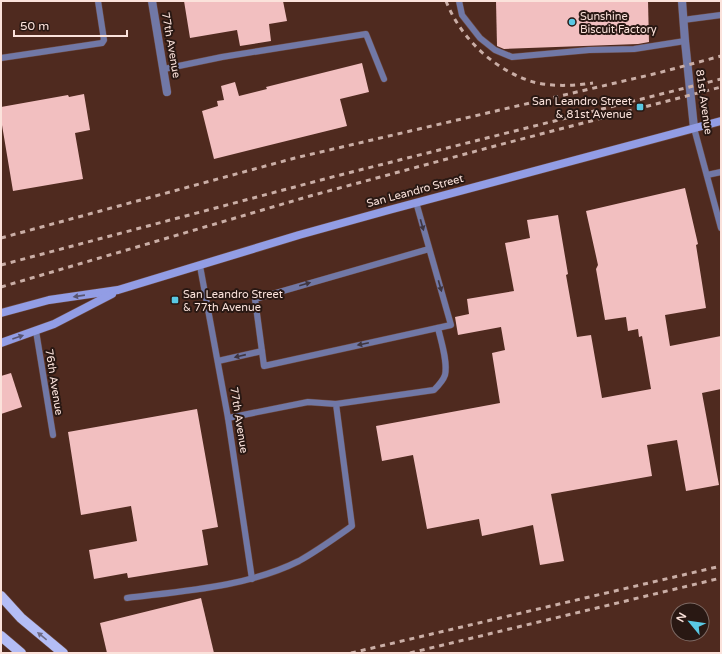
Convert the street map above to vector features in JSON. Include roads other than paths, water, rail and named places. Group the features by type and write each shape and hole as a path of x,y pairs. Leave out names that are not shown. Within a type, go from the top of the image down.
{"main road":[{"name":"San Leandro Street","path":"1,313 49,300 118,290 299,235 416,202 721,121"},
{"name":"San Leandro Street","path":"1,343 54,324 118,290"},
{"path":"1,596 20,618 63,653"},
{"path":"1,636 21,653"}],"street":[{"name":"77th Avenue","path":"152,1 168,92"},
{"name":"81st Avenue","path":"682,1 684,41 694,128"}],"lane":[{"path":"1,58 102,43 104,40 98,1"},
{"path":"459,1 462,15 480,38 494,50 512,57 589,50 634,49 684,41"},
{"path":"683,20 721,15"},
{"path":"164,69 222,57 366,34 384,79"},
{"name":"81st Avenue","path":"694,128 721,228"},
{"path":"707,175 721,172"},
{"path":"416,202 451,325 264,366 254,299 429,249"},
{"name":"77th Avenue","path":"200,266 228,418 252,579"},
{"path":"228,418 308,402 336,404 434,390 440,384 444,375 445,364 438,328"},
{"name":"76th Avenue","path":"36,331 53,435"},
{"path":"218,361 262,351"},
{"path":"127,598 207,588 252,579 298,561 352,526 336,404"}],"railway":[{"path":"446,1 452,14 469,39 479,50 503,68 537,83 553,85 593,83"},
{"path":"1,238 295,158 658,73 721,56"},
{"path":"1,265 336,176 721,79"},
{"path":"1,287 310,196 721,87"},
{"path":"351,653 721,566"},
{"path":"410,653 721,578"}],"place":[{"name":"Sunshine Biscuit Factory","path":"572,22"},
{"name":"San Leandro Street & 81st Avenue","path":"640,107"},
{"name":"San Leandro Street & 77th Avenue","path":"175,300"}]}
